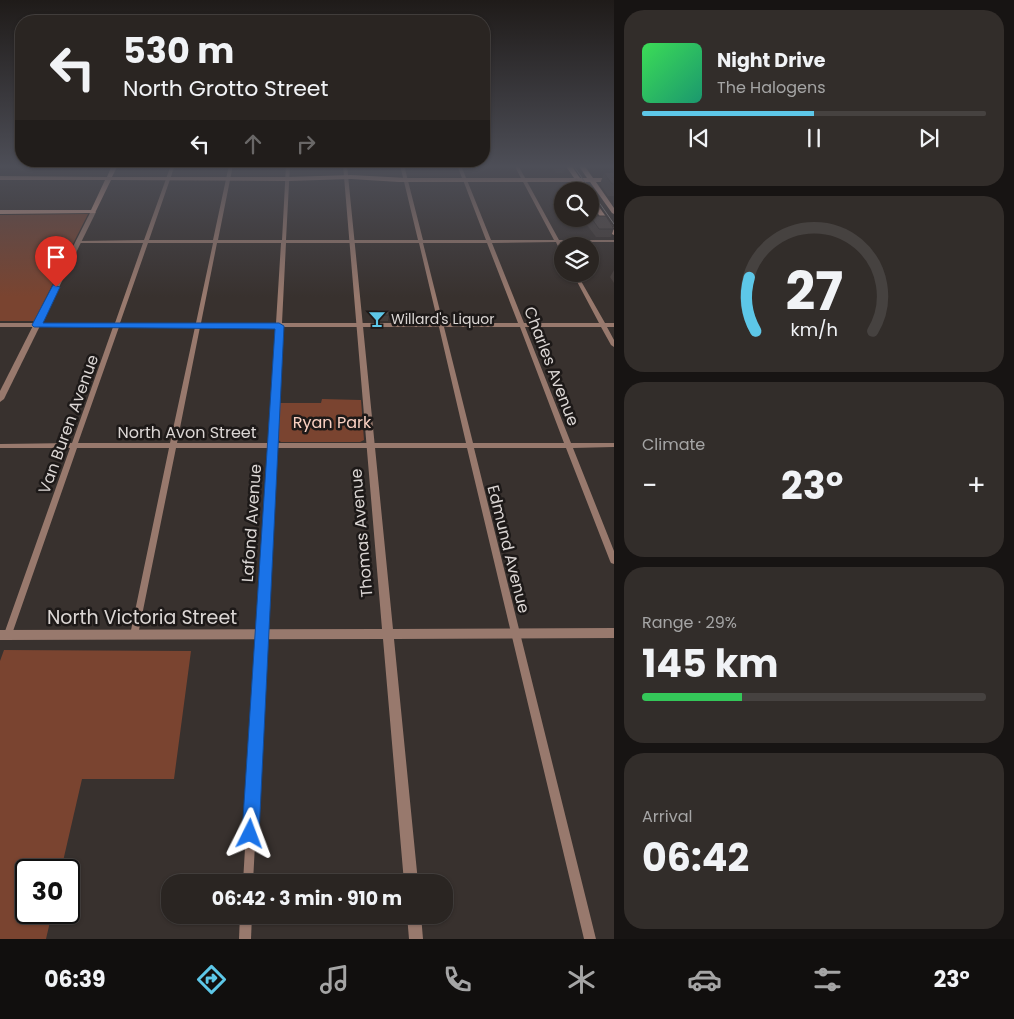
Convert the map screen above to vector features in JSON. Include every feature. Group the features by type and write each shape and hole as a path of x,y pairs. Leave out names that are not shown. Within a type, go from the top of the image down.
{"main road":[{"path":"53,212 67,209"},
{"path":"0,212 93,212 94,209"},
{"path":"599,211 614,233"}],"street":[{"name":"Van Buren Avenue","path":"4,634 75,446 157,209"},
{"path":"134,635 222,209"},
{"name":"Lafond Avenue","path":"248,874 287,209"},
{"name":"Thomas Avenue","path":"349,209 410,874"},
{"name":"Edmund Avenue","path":"413,209 590,939"},
{"name":"Charles Avenue","path":"477,209 614,561"},
{"path":"540,209 556,237"},
{"path":"0,399 93,212"},
{"path":"78,242 554,241"},
{"path":"599,241 614,241"},
{"path":"579,282 614,346"},
{"path":"0,325 614,325"},
{"name":"North Avon Street","path":"0,446 614,446"},
{"name":"North Victoria Street","path":"4,634 614,634"},
{"path":"245,939 246,924"},
{"path":"415,924 416,939"}],"green space":[{"path":"88,214 34,321 0,321 0,215"},
{"name":"Ryan Park","path":"322,399 361,400 364,440 360,442 281,442 277,439 279,403 321,403"},
{"path":"4,650 191,651 174,779 82,779 64,859 15,859 15,924 49,924 46,939 0,939 0,661"}],"building":[{"path":"599,216 606,216 614,229 599,229"},
{"path":"377,310 388,310 389,315 377,315"}],"tram line":[{"path":"603,209 614,224"}],"place":[{"name":"Willard's Liquor","path":"377,319"}],"route":[{"path":"56,287 37,325 279,326 250,834"}]}
